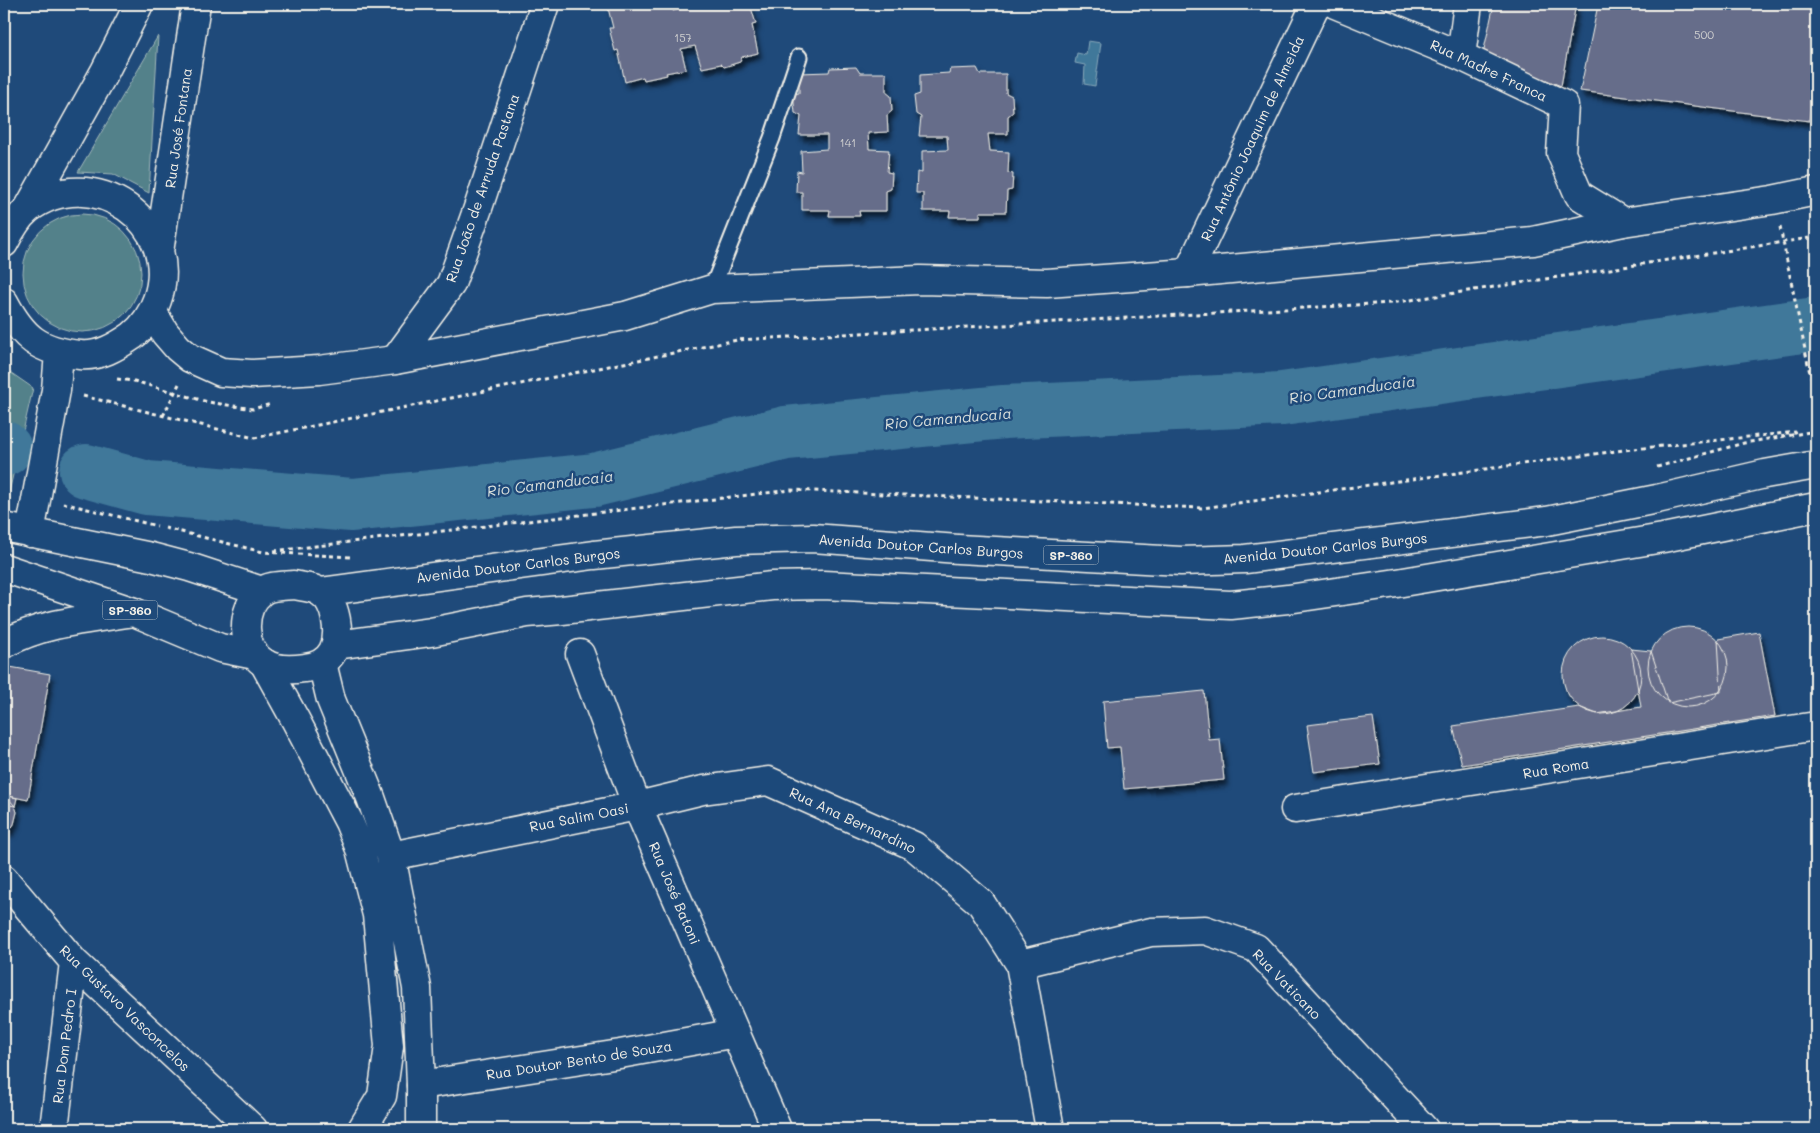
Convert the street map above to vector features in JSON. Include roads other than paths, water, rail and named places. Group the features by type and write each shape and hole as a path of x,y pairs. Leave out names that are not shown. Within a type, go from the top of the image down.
{"street":[{"path":"4,243 13,225 27,209 105,71 139,4"},
{"name":"Rua José Fontana","path":"159,252 196,4"},
{"name":"Rua João de Arruda Pastana","path":"395,360 451,284 545,4"},
{"name":"Rua Antônio Joaquim de Almeida","path":"1188,273 1316,4"},
{"name":"Rua Madre Franca","path":"1335,4 1461,56 1564,105 1561,153 1579,195 1623,222"},
{"path":"1461,56 1468,4"},
{"path":"7,315 34,342 59,353 88,356 115,348 138,332 153,312 161,290 162,271 159,252 148,227 129,207 105,194 78,191 51,196 27,209"},
{"path":"153,312 165,332 178,348 193,359 221,372 252,374 320,370 395,360 626,316 712,289 920,280 1047,283 1188,273 1533,241 1623,222 1816,192"},
{"path":"32,523 56,390 59,353"},
{"name":"Avenida Doutor Carlos Burgos","path":"320,592 594,555 736,540 813,538 958,549 1181,561 1245,559 1547,521 1765,474 1816,465"},
{"name":"SP-360","path":"4,568 134,612 220,648 259,659 277,668 291,670 308,668 329,654 527,613 772,586 822,585 1172,603 1240,604 1288,599 1397,583 1663,538 1816,507"},
{"path":"4,527 32,523 189,567 262,591 255,598 248,612 246,627 248,642 296,721 349,822 360,849 377,915 388,1046 382,1096 362,1129"},
{"name":"SP-360","path":"262,591 274,587 294,585 320,592"},
{"path":"320,592 328,601 338,630 329,654 331,700 371,798 391,856 417,988 421,1129"},
{"path":"4,644 20,635 42,628 134,612"},
{"name":"Rua José Batoni","path":"580,654 637,806 777,1129"},
{"name":"Rua Roma","path":"1295,809 1816,726"},
{"name":"Rua Salim Oasi","path":"391,856 637,806 703,790 768,781"},
{"name":"Rua Ana Bernardino","path":"768,781 914,846 982,903 1020,964 1050,1129"},
{"name":"Rua Gustavo Vasconcelos","path":"4,879 74,962 253,1129"},
{"name":"Rua Vaticano","path":"1020,964 1151,932 1205,930 1256,948 1424,1129"},
{"name":"Rua Dom Pedro I","path":"54,1129 74,962"},
{"name":"Rua Doutor Bento de Souza","path":"421,1085 620,1054 736,1033"},
{"path":"368,1129 376,1126 385,1129"}],"lane":[{"path":"712,289 772,138 799,56"}],"water":[{"path":"1088,41 1101,43 1095,86 1084,84 1085,65 1075,63 1077,53 1086,55"}],"waterway":[{"name":"Rio Camanducaia","path":"86,471 147,488 352,505 594,480 786,433 1004,412 1282,399 1816,324"}]}
